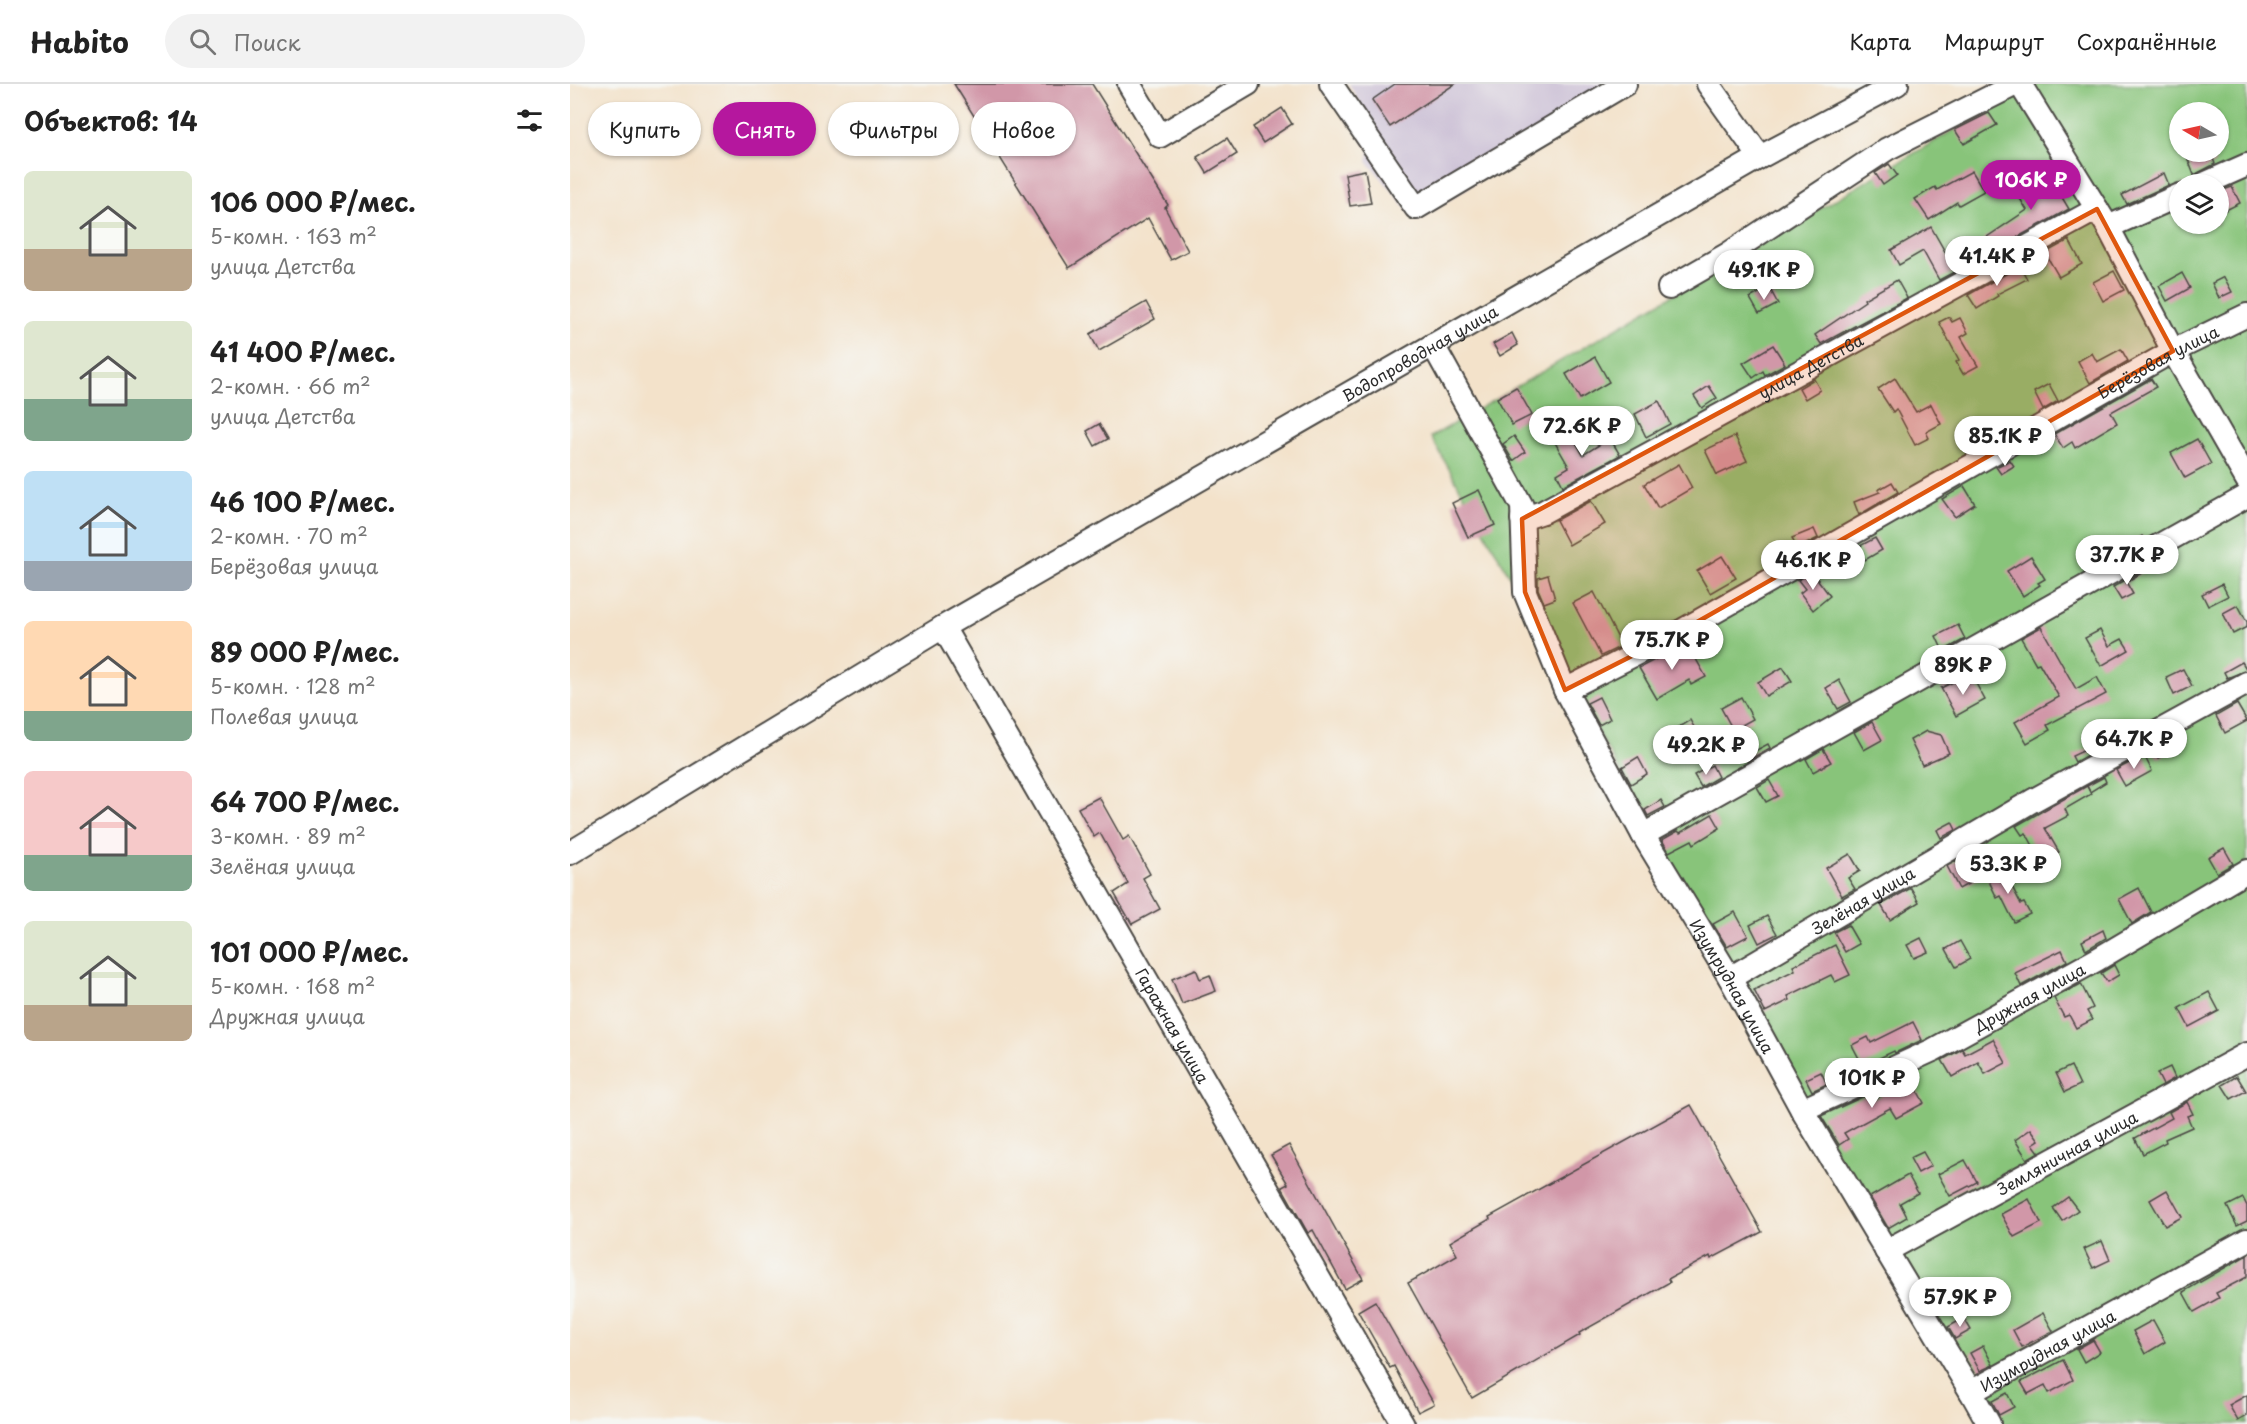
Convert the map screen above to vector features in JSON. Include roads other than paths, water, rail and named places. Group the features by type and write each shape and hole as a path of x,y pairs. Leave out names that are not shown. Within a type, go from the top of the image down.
{"street":[{"path":"1129,84 1160,136 1248,84"},
{"path":"1331,84 1416,208 1625,84"},
{"path":"1708,84 1760,157"},
{"name":"Водопроводная улица","path":"570,854 943,627 1760,157 1897,84"},
{"path":"1669,288 1728,254 1887,149 2018,84 2102,218 2173,351 2245,472"},
{"path":"2227,174 2247,165"},
{"name":"улица Детства","path":"1522,519 1543,512 2102,218 2169,198"},
{"name":"Берёзовая улица","path":"1565,690 1683,630 2173,351 2247,315"},
{"name":"Изумрудная улица","path":"1433,345 1522,506 1525,592 1565,690 1644,835 1730,978 1802,1110 1971,1392 2247,1240"},
{"path":"1644,835 2247,496"},
{"name":"Гаражная улица","path":"943,627 1403,1424"},
{"name":"Зелёная улица","path":"1730,978 2032,801 2247,683"},
{"name":"Дружная улица","path":"1802,1110 1933,1050 2098,959 2247,871"},
{"name":"Земляничная улица","path":"1886,1251 2247,1054"},
{"path":"1971,1392 1989,1424"}]}
